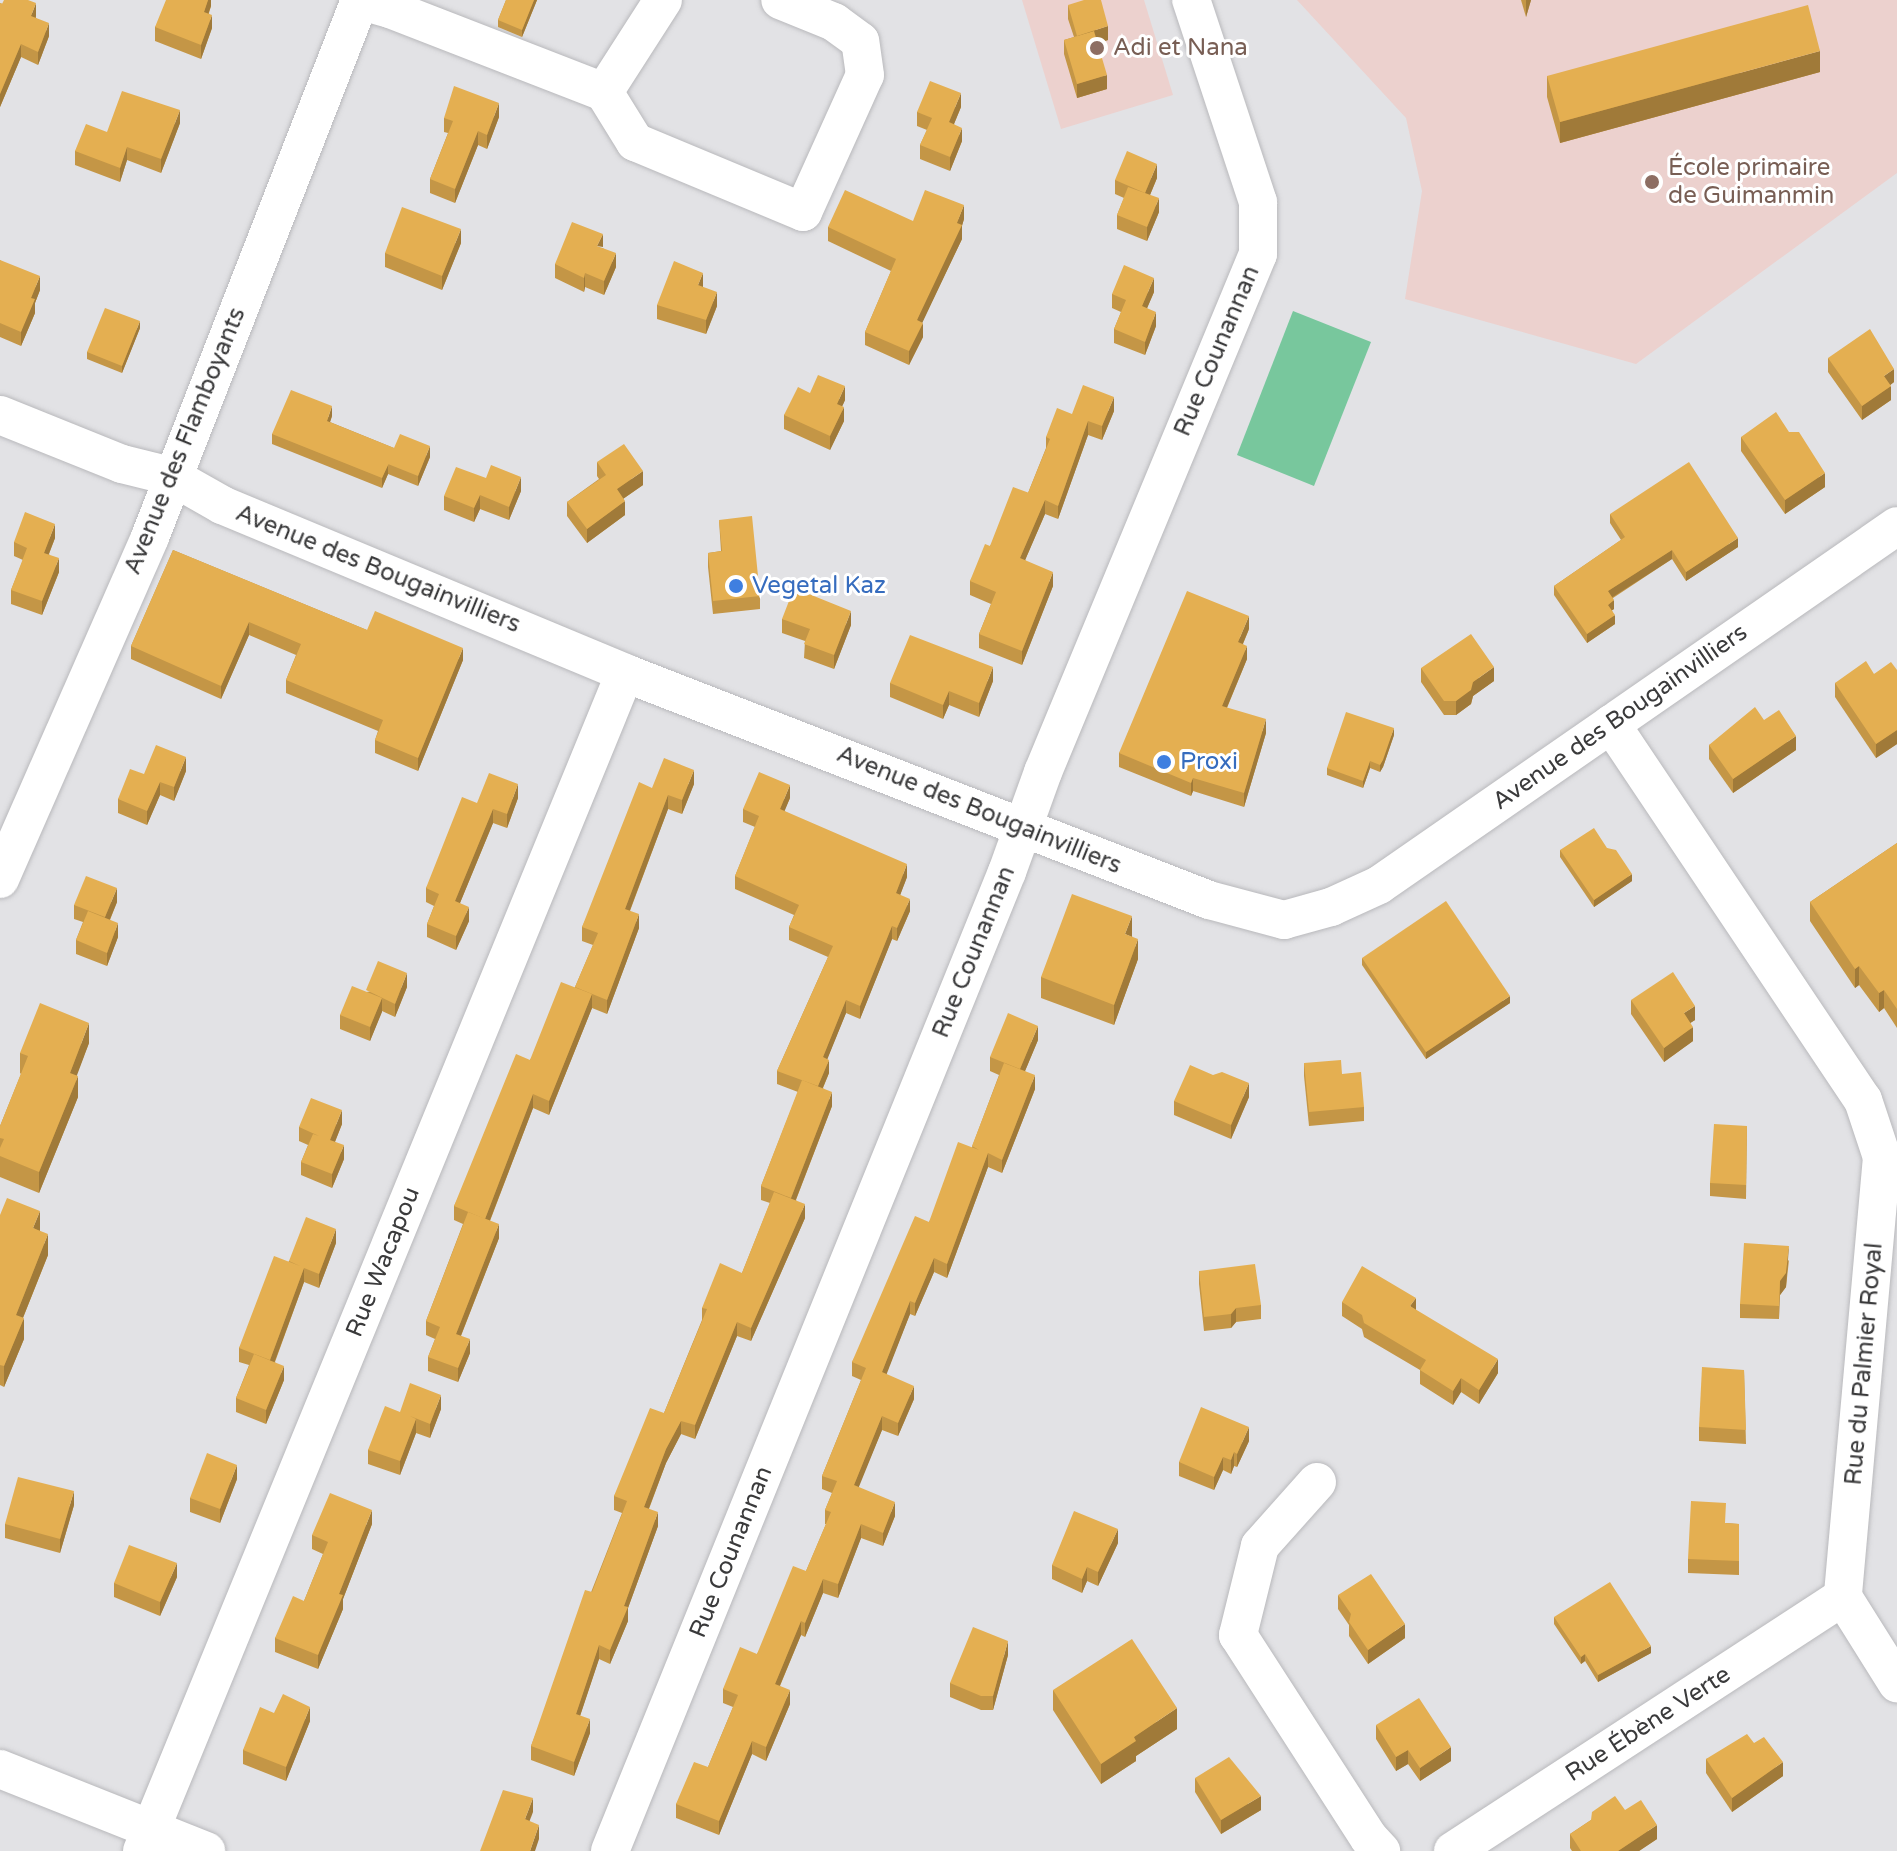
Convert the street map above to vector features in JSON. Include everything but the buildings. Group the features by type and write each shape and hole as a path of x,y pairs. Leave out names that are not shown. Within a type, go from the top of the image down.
{"street":[{"path":"359,0 390,9 604,92 635,142 803,212 865,75 860,41 834,22 780,0"},
{"name":"Avenue des Flamboyants","path":"0,879 150,537 171,476 359,0"},
{"path":"604,92 663,0"},
{"name":"Rue Counannan","path":"610,1851 1023,826 1258,254 1258,202 1191,0"},
{"name":"Avenue des Bougainvilliers","path":"0,415 122,464 171,476 222,505 625,673 1209,900 1284,920 1331,907 1379,885 1897,526"},
{"name":"Rue Wacapou","path":"147,1841 625,673"},
{"name":"Rue du Palmier Royal","path":"1611,724 1863,1100 1889,1155 1843,1597"},
{"path":"1317,1482 1260,1546 1238,1635 1369,1838 1381,1851"},
{"path":"1843,1597 1897,1683"},
{"name":"Rue Ébène Verte","path":"1453,1851 1843,1597"},
{"path":"0,1769 147,1841 206,1851"}],"shaded area":[{"name":"Adi et Nana","path":"1022,0 1144,0 1173,95 1061,129"},
{"name":"École primaire de Guimanmin","path":"1297,0 1897,0 1897,173 1636,364 1405,299 1422,191 1406,118"}],"green space":[{"path":"1293,311 1371,342 1314,486 1237,455"}],"place":[{"name":"Adi et Nana","path":"1097,48"},
{"name":"École primaire de Guimanmin","path":"1652,182"},
{"name":"Vegetal Kaz","path":"736,586"},
{"name":"Proxi","path":"1164,762"}]}
